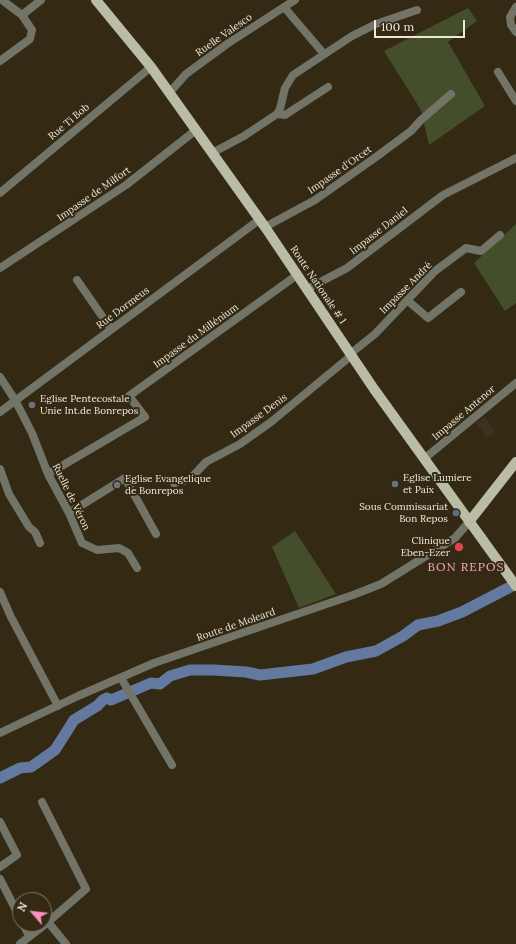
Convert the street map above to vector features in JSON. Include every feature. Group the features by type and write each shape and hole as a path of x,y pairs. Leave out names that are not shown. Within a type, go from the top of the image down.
{"main road":[{"name":"Route Nationale # 1","path":"97,0 170,92 262,223 351,355 516,586"},
{"path":"470,522 514,468"}],"street":[{"path":"0,61 30,39 32,30 22,15 2,0"},
{"path":"22,15 41,0"},
{"name":"Ruelle Valesco","path":"170,92 186,74 227,44 295,0"},
{"path":"284,7 324,54"},
{"path":"516,7 510,17 516,32"},
{"path":"212,153 244,136 276,114 280,109 285,88 293,75 352,36 376,24 417,10"},
{"name":"Rue Ti Bob","path":"0,193 151,67"},
{"path":"498,72 516,102"},
{"path":"276,114 285,115 328,87"},
{"name":"Impasse d'Orcet","path":"262,223 315,200 411,131 421,120 451,94"},
{"name":"Impasse de Milfort","path":"0,268 126,185 196,130"},
{"name":"Impasse Daniel","path":"307,289 347,268 443,195 516,158"},
{"name":"Rue Dormeus","path":"0,412 111,329 262,223"},
{"name":"Impasse André","path":"351,355 375,334 435,271 466,248 481,251 500,235"},
{"name":"Impasse du Millénium","path":"48,474 146,417 129,396 297,275"},
{"path":"77,280 111,329"},
{"path":"407,300 428,318 461,292"},
{"name":"Impasse Denis","path":"174,483 190,479 206,462 240,444 271,422 351,355"},
{"name":"Ruelle de Véron","path":"0,377 15,400 32,433 48,474 69,513 82,543 97,550 120,548 128,553 137,568"},
{"name":"Impasse Antenor","path":"425,458 516,383"},
{"path":"0,469 9,494 29,527 35,532 40,543"},
{"path":"69,513 125,478 156,534"},
{"name":"Route de Moleard","path":"0,733 78,696 123,682 154,663 381,584 455,538 470,522"},
{"path":"0,592 11,617 58,706"},
{"path":"123,682 130,697 172,765"},
{"path":"42,802 86,889 52,919"},
{"path":"0,822 17,855 0,867"},
{"path":"0,879 12,902"},
{"path":"52,927 66,944"},
{"path":"27,932 29,936"},
{"path":"20,944 34,932"}],"shaded area":[{"path":"485,417 495,432 486,438 476,422"}],"green space":[{"path":"468,8 477,21 448,42 485,106 429,145 421,110 384,51"},
{"path":"516,224 516,303 505,311 474,263"},
{"path":"295,531 336,594 299,608 272,547"}],"waterway":[{"path":"0,778 20,768 31,767 55,750 74,720 107,698 111,700 151,683 160,684 170,676 190,670 246,672 260,675 313,669 346,657 376,651 403,636 418,625 438,621 462,612 516,584"}],"place":[{"name":"Eglise Pentecostale Unie Int.de Bonrepos","path":"32,405"},
{"name":"Eglise Lumiere et Paix","path":"395,484"},
{"name":"Eglise Evangelique de Bonrepos","path":"117,485"},
{"name":"Sous Commissariat Bon Repos","path":"456,513"},
{"name":"Clinique Eben-Ezer","path":"459,547"}],"district":[{"name":"BON REPOS","path":"466,568"}]}
